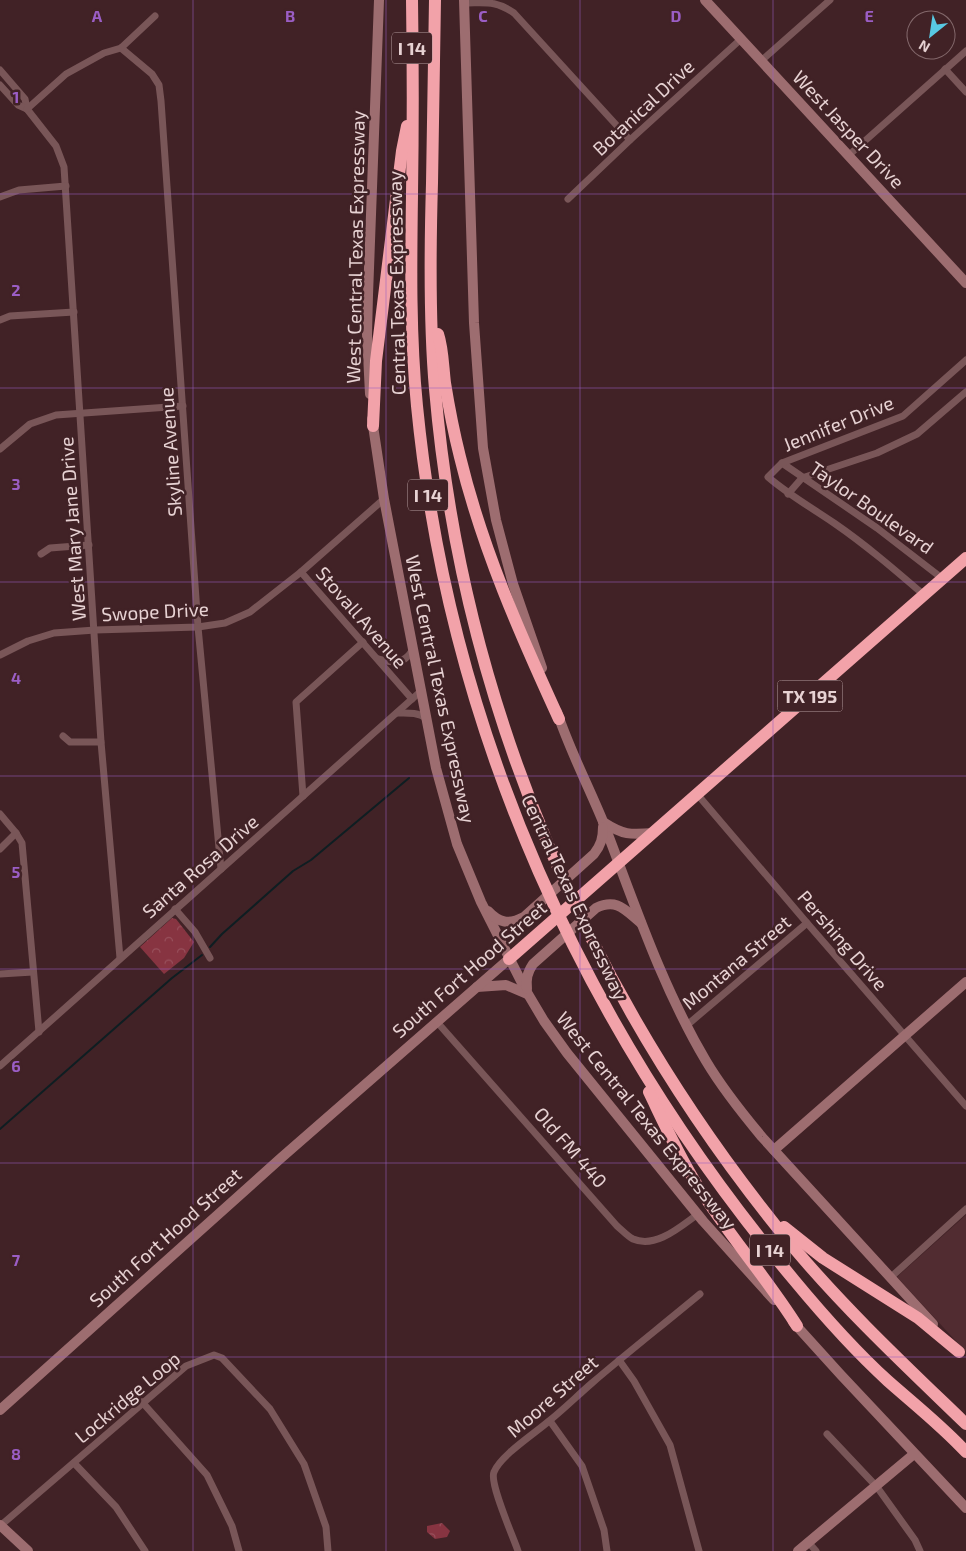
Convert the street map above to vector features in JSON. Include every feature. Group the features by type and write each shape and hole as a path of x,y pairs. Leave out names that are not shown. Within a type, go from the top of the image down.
{"highway":[{"name":"Central Texas Expressway","path":"412,0 413,96 410,284 417,406 427,491 442,574 460,650 490,750 541,876 578,955 611,1018 646,1076 707,1167 745,1220 796,1282 884,1378 966,1452"},
{"name":"Central Texas Expressway","path":"435,0 431,312 435,389 444,477 467,600 510,750 556,862 593,941 648,1042 707,1132 766,1213 803,1258 869,1330 966,1424"},
{"path":"373,426 376,361 402,151 413,96"},
{"path":"431,312 439,338 459,457 473,504 504,594 559,719"},
{"name":"South Fort Hood Street","path":"509,959 966,558"},
{"path":"611,1018 694,1179 750,1261 776,1292 797,1326"},
{"path":"766,1213 823,1258 918,1318 962,1356"}],"main road":[{"name":"West Central Texas Expressway","path":"378,0 367,334 369,387 384,499 412,651 436,768 457,844 481,902 527,994 567,1053 698,1214 797,1326 966,1508"},
{"name":"West Jasper Drive","path":"705,0 966,283"},
{"path":"464,2 474,323 483,448 495,513 513,584 559,719 603,822 664,980 706,1062 742,1112 774,1150 962,1356"},
{"path":"481,902 496,919 514,923 524,917 594,854 600,846 603,836 603,822"},
{"path":"603,822 618,832 632,835 654,833"},
{"path":"477,987 506,984 527,994 526,980 532,964 596,908 605,904 615,904 625,909 641,924"},
{"name":"South Fort Hood Street","path":"0,1410 288,1152 509,959"},
{"path":"774,1150 966,982"},
{"path":"798,1551 812,1547 914,1454"},
{"path":"0,1524 28,1551"}],"street":[{"path":"762,61 830,0"},
{"path":"464,2 492,2 500,4 514,13 630,140"},
{"path":"27,109 66,74 104,52 121,48 155,16"},
{"name":"Botanical Drive","path":"568,199 741,39"},
{"name":"Skyline Avenue","path":"121,48 152,74 159,85 160,93 198,628 221,869"},
{"path":"849,155 966,50"},
{"path":"945,69 966,92"},
{"name":"West Mary Jane Drive","path":"0,70 25,99 27,109 56,146 64,168 101,742 120,958"},
{"name":"West Mary Jane Drive","path":"0,85 18,105 27,109"},
{"path":"0,196 19,190 66,186"},
{"path":"0,320 10,316 74,312"},
{"name":"Jennifer Drive","path":"768,477 782,463 903,416 966,360"},
{"name":"Jennifer Drive","path":"788,494 802,478 877,453 917,434 966,392"},
{"path":"0,449 30,424 56,414 183,406"},
{"name":"Taylor Boulevard","path":"782,463 877,528 943,579"},
{"name":"Taylor Boulevard","path":"768,477 788,494 833,522 879,555 924,595"},
{"name":"Stovall Avenue","path":"384,499 301,572 412,699"},
{"path":"41,554 50,548 89,544"},
{"name":"Swope Drive","path":"0,655 28,641 54,633 95,630 198,628 225,623 250,612 301,572"},
{"path":"303,796 296,702 363,642"},
{"path":"378,659 390,662 401,661 408,658 412,651"},
{"name":"Santa Rosa Drive","path":"0,1066 421,691"},
{"path":"397,713 414,713 426,718"},
{"path":"63,736 70,742 101,742"},
{"name":"Pershing Drive","path":"697,794 807,924 966,1106"},
{"path":"0,814 22,843 39,1032"},
{"path":"0,849 16,833"},
{"path":"175,909 195,932 210,958"},
{"name":"Montana Street","path":"686,1026 807,924"},
{"path":"0,974 33,972"},
{"name":"Old FM 440","path":"437,1022 627,1235 634,1240 657,1239 671,1233 698,1214"},
{"path":"890,1278 966,1208"},
{"name":"Moore Street","path":"518,1551 495,1491 492,1481 493,1473 521,1444 700,1294"},
{"name":"Lockridge Loop","path":"0,1524 186,1366 214,1355 222,1358 270,1409 304,1464 318,1499 326,1527 328,1551"},
{"path":"619,1360 634,1381 670,1445 699,1551"},
{"path":"142,1402 207,1475 232,1526 239,1551"},
{"path":"550,1421 582,1466 604,1530 607,1551"},
{"path":"827,1434 877,1487 915,1540 920,1551"},
{"path":"74,1463 116,1507 146,1551"}],"shaded area":[{"path":"966,1215 966,1352 897,1277"}],"green space":[{"path":"172,918 176,919 194,942 184,958 164,974 140,947"},
{"path":"442,1523 450,1531 447,1537 435,1539 427,1532 427,1526"}],"waterway":[{"path":"210,947 293,871 311,860 409,778"},
{"path":"0,1129 172,978 202,955"}]}
